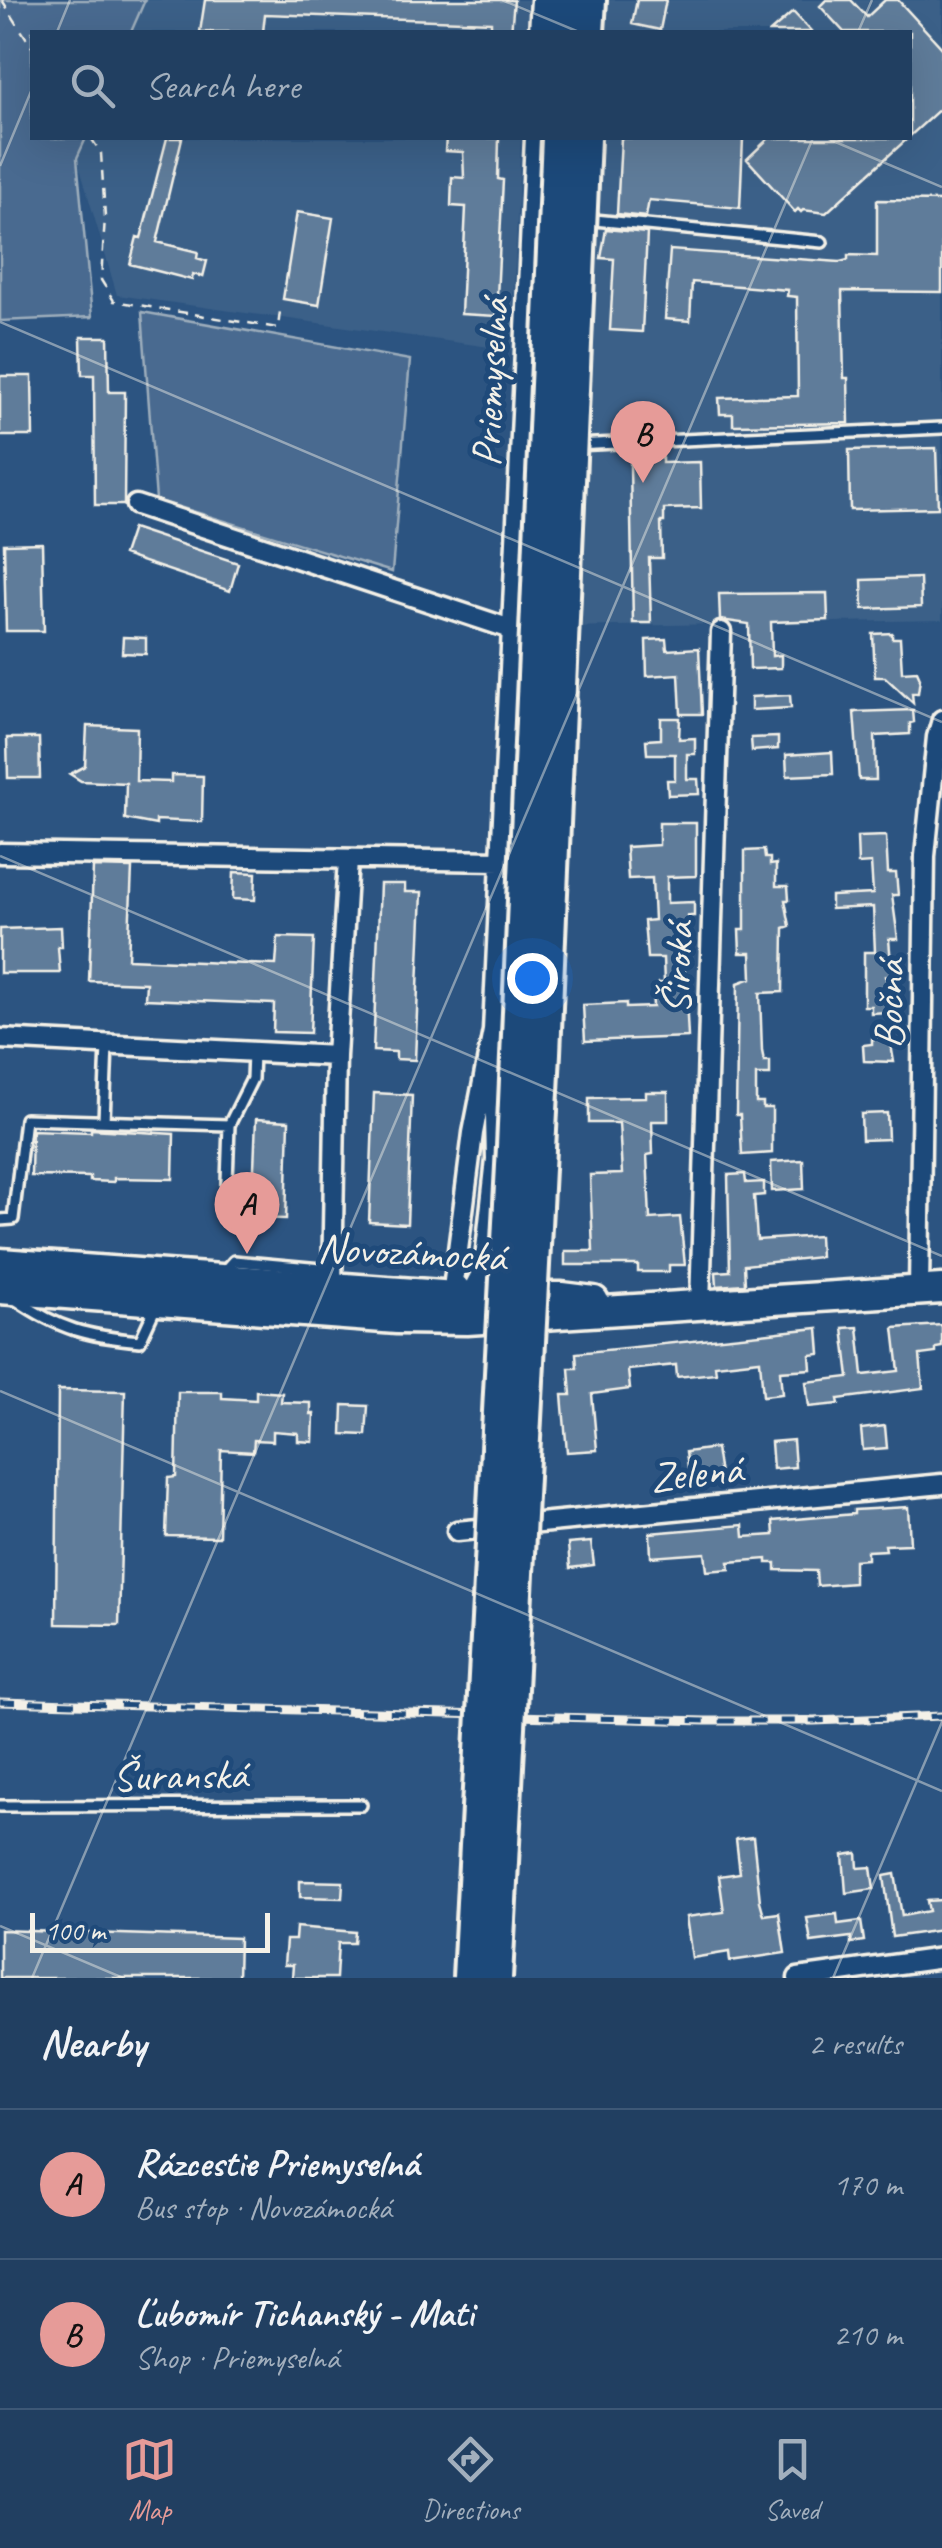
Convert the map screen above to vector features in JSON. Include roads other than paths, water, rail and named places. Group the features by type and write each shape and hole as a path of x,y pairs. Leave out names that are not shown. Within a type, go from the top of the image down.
{"highway":[{"path":"562,30 564,0"},
{"path":"588,30 590,0"},
{"path":"469,1978 513,1147 558,140"},
{"path":"496,1978 544,1053 584,140"}],"main road":[{"name":"Novozámocká","path":"0,1262 397,1319 468,1309"},
{"name":"Novozámocká","path":"0,1289 160,1287 217,1279 332,1279 468,1309 561,1316 640,1306 930,1290"}],"street":[{"path":"539,30 541,0"},
{"name":"Priemyselná","path":"468,1309 484,1268 496,1159 493,1031 535,140"},
{"path":"136,505 511,630"},
{"name":"Široká","path":"700,1305 721,632"},
{"name":"Bočná","path":"930,1290 925,856 942,720"},
{"path":"0,854 500,861"},
{"path":"332,1279 336,1056 348,860"},
{"name":"Priemyselná","path":"468,1309 454,1281 472,1133 493,1031"},
{"path":"0,1039 336,1056"},
{"name":"Zelená","path":"458,1531 942,1484"},
{"path":"798,1978 942,1958"}],"lane":[{"path":"531,214 822,242"},
{"path":"521,447 942,428"},
{"path":"104,1121 107,1045"},
{"path":"226,1211 229,1125 252,1079 253,1052"},
{"path":"0,1220 13,1220 25,1118 229,1125"},
{"path":"0,1289 40,1316 86,1336 140,1341 160,1287"},
{"name":"Šuranská","path":"0,1806 362,1805"}],"railway":[{"path":"0,1702 705,1721 942,1716"}],"place":[{"name":"Ľubomír Tichanský - Mati","path":"643,483"},
{"name":"Rázcestie Priemyselná","path":"247,1254"}]}
